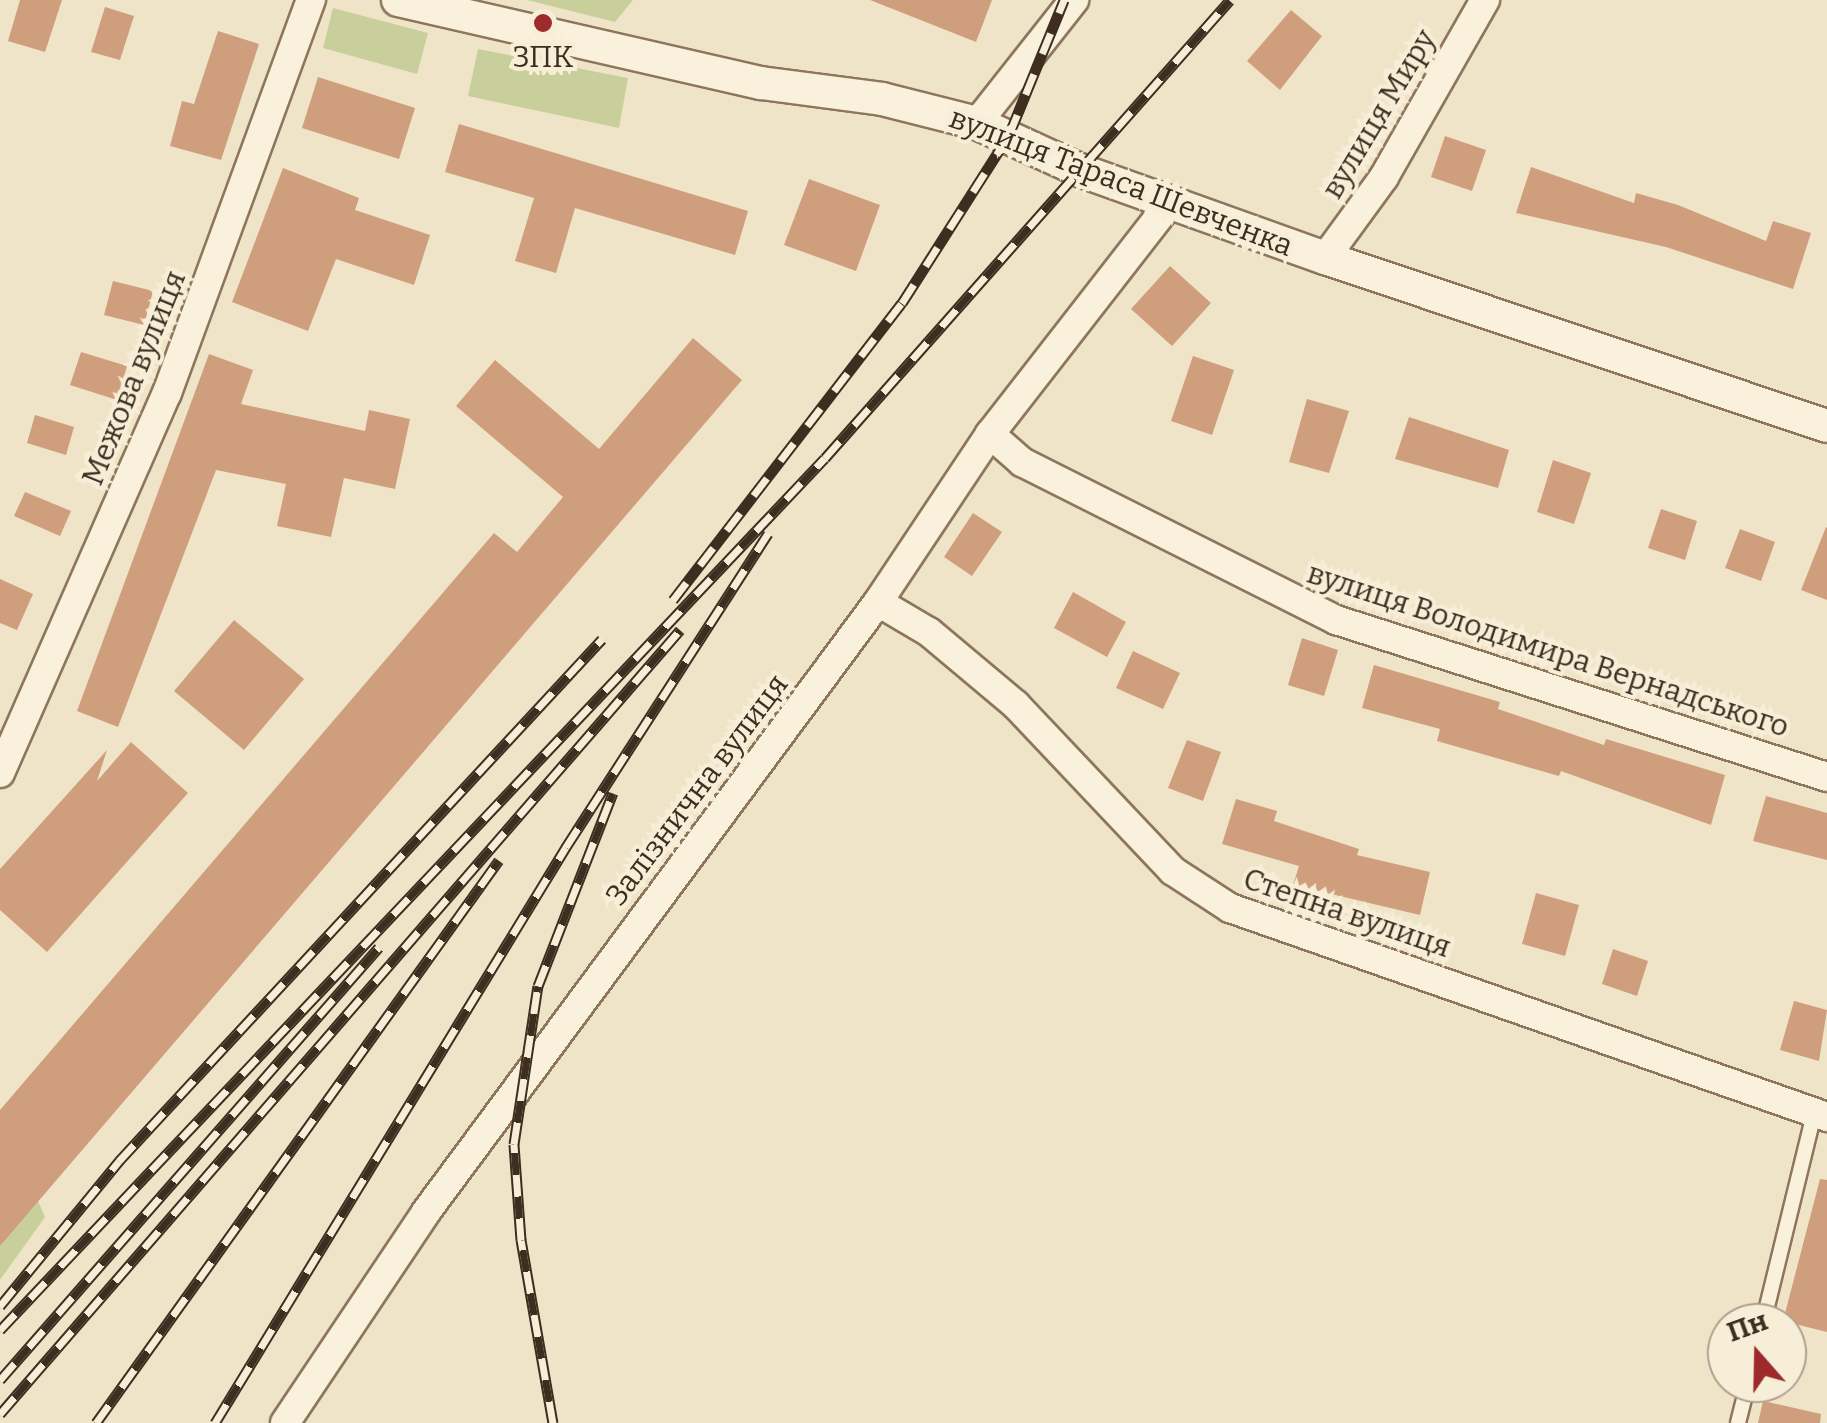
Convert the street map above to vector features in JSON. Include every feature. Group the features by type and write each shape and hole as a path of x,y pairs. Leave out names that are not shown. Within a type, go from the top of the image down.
{"street":[{"name":"Межова вулиця","path":"0,773 167,393 311,0"},
{"name":"вулиця Тараса Шевченка","path":"398,0 761,83 882,99 977,123 1170,203 1827,426"},
{"path":"977,123 1074,0"},
{"name":"вулиця Миру","path":"1325,258 1384,178 1486,0"},
{"name":"Залізнична вулиця","path":"285,1423 426,1212 878,602 990,434 1170,203"},
{"name":"вулиця Володимира Вернадського","path":"990,434 1022,462 1336,620 1827,778"},
{"name":"Степна вулиця","path":"878,602 930,632 1016,705 1173,871 1230,908 1821,1115"}],"lane":[{"path":"1768,1303 1821,1115"}],"green space":[{"path":"527,0 633,0 615,22"},
{"path":"333,8 428,33 417,74 323,48"},
{"path":"478,49 628,78 619,128 468,96"},
{"path":"38,1201 45,1217 0,1280 0,1243"}],"building":[{"path":"20,0 62,0 45,52 8,41"},
{"path":"870,0 992,0 976,42"},
{"path":"105,7 134,16 120,60 91,52"},
{"path":"1291,10 1322,36 1280,90 1247,61"},
{"path":"218,31 259,44 221,160 170,146 182,101 194,104"},
{"path":"318,77 415,108 399,159 302,128"},
{"path":"459,124 748,211 735,255 575,208 556,273 515,261 534,198 445,172"},
{"path":"1445,136 1486,150 1472,191 1431,177"},
{"path":"1531,167 1634,203 1636,193 1678,205 1766,241 1773,221 1811,233 1793,289 1666,247 1516,213"},
{"path":"283,168 359,198 355,210 430,235 414,285 336,259 308,331 232,302"},
{"path":"809,179 880,205 856,271 784,245"},
{"path":"1170,266 1211,303 1172,346 1131,309"},
{"path":"113,281 153,291 144,325 104,315"},
{"path":"693,338 742,380 0,1246 0,1110 494,533 517,552 563,497 456,406 495,360 599,449"},
{"path":"81,352 127,366 117,400 70,385"},
{"path":"209,354 253,370 241,404 365,431 369,410 410,419 395,489 344,478 331,537 277,526 286,484 216,470 118,727 77,711"},
{"path":"1193,356 1234,370 1212,435 1171,421"},
{"path":"1307,399 1349,411 1329,473 1289,462"},
{"path":"35,415 74,427 66,455 27,443"},
{"path":"1409,417 1509,450 1498,488 1395,459"},
{"path":"1553,460 1591,473 1574,524 1537,512"},
{"path":"25,492 71,511 60,536 14,516"},
{"path":"1661,509 1697,521 1685,560 1648,548"},
{"path":"973,513 1002,532 972,576 944,557"},
{"path":"1827,528 1827,600 1801,590"},
{"path":"1740,529 1775,542 1761,581 1725,568"},
{"path":"0,579 33,594 17,630 0,623"},
{"path":"1073,592 1126,622 1107,657 1054,628"},
{"path":"234,620 304,679 244,750 174,691"},
{"path":"1302,638 1338,650 1324,696 1288,685"},
{"path":"1133,651 1180,673 1163,709 1116,688"},
{"path":"1374,665 1500,702 1498,709 1604,745 1606,739 1725,775 1711,825 1561,771 1559,776 1437,741 1440,729 1362,708"},
{"path":"1187,740 1221,752 1203,801 1168,788"},
{"path":"131,742 188,793 47,952 0,910 0,869 107,750 97,781"},
{"path":"1766,796 1827,813 1827,860 1753,841"},
{"path":"1236,799 1277,811 1274,821 1359,849 1357,855 1430,872 1420,915 1293,885 1299,866 1222,844"},
{"path":"1536,893 1579,905 1565,956 1522,944"},
{"path":"1613,949 1648,961 1637,996 1602,984"},
{"path":"1794,1001 1827,1010 1819,1061 1780,1050"},
{"path":"1820,1179 1827,1180 1827,1332 1807,1327 1807,1303 1788,1303"},
{"path":"1763,1403 1821,1414 1820,1423 1758,1423"}],"railway":[{"path":"673,600 902,303 1009,135 1064,0"},
{"path":"0,1330 825,458 1230,0"},
{"path":"215,1423 566,847 768,534"},
{"path":"0,1414 680,630"},
{"path":"0,1306 119,1161 602,639"},
{"path":"553,1423 521,1240 514,1144 538,986 613,793"},
{"path":"96,1423 499,860"},
{"path":"0,1380 379,947"}],"place":[{"name":"ЗПК","path":"543,23"}]}
